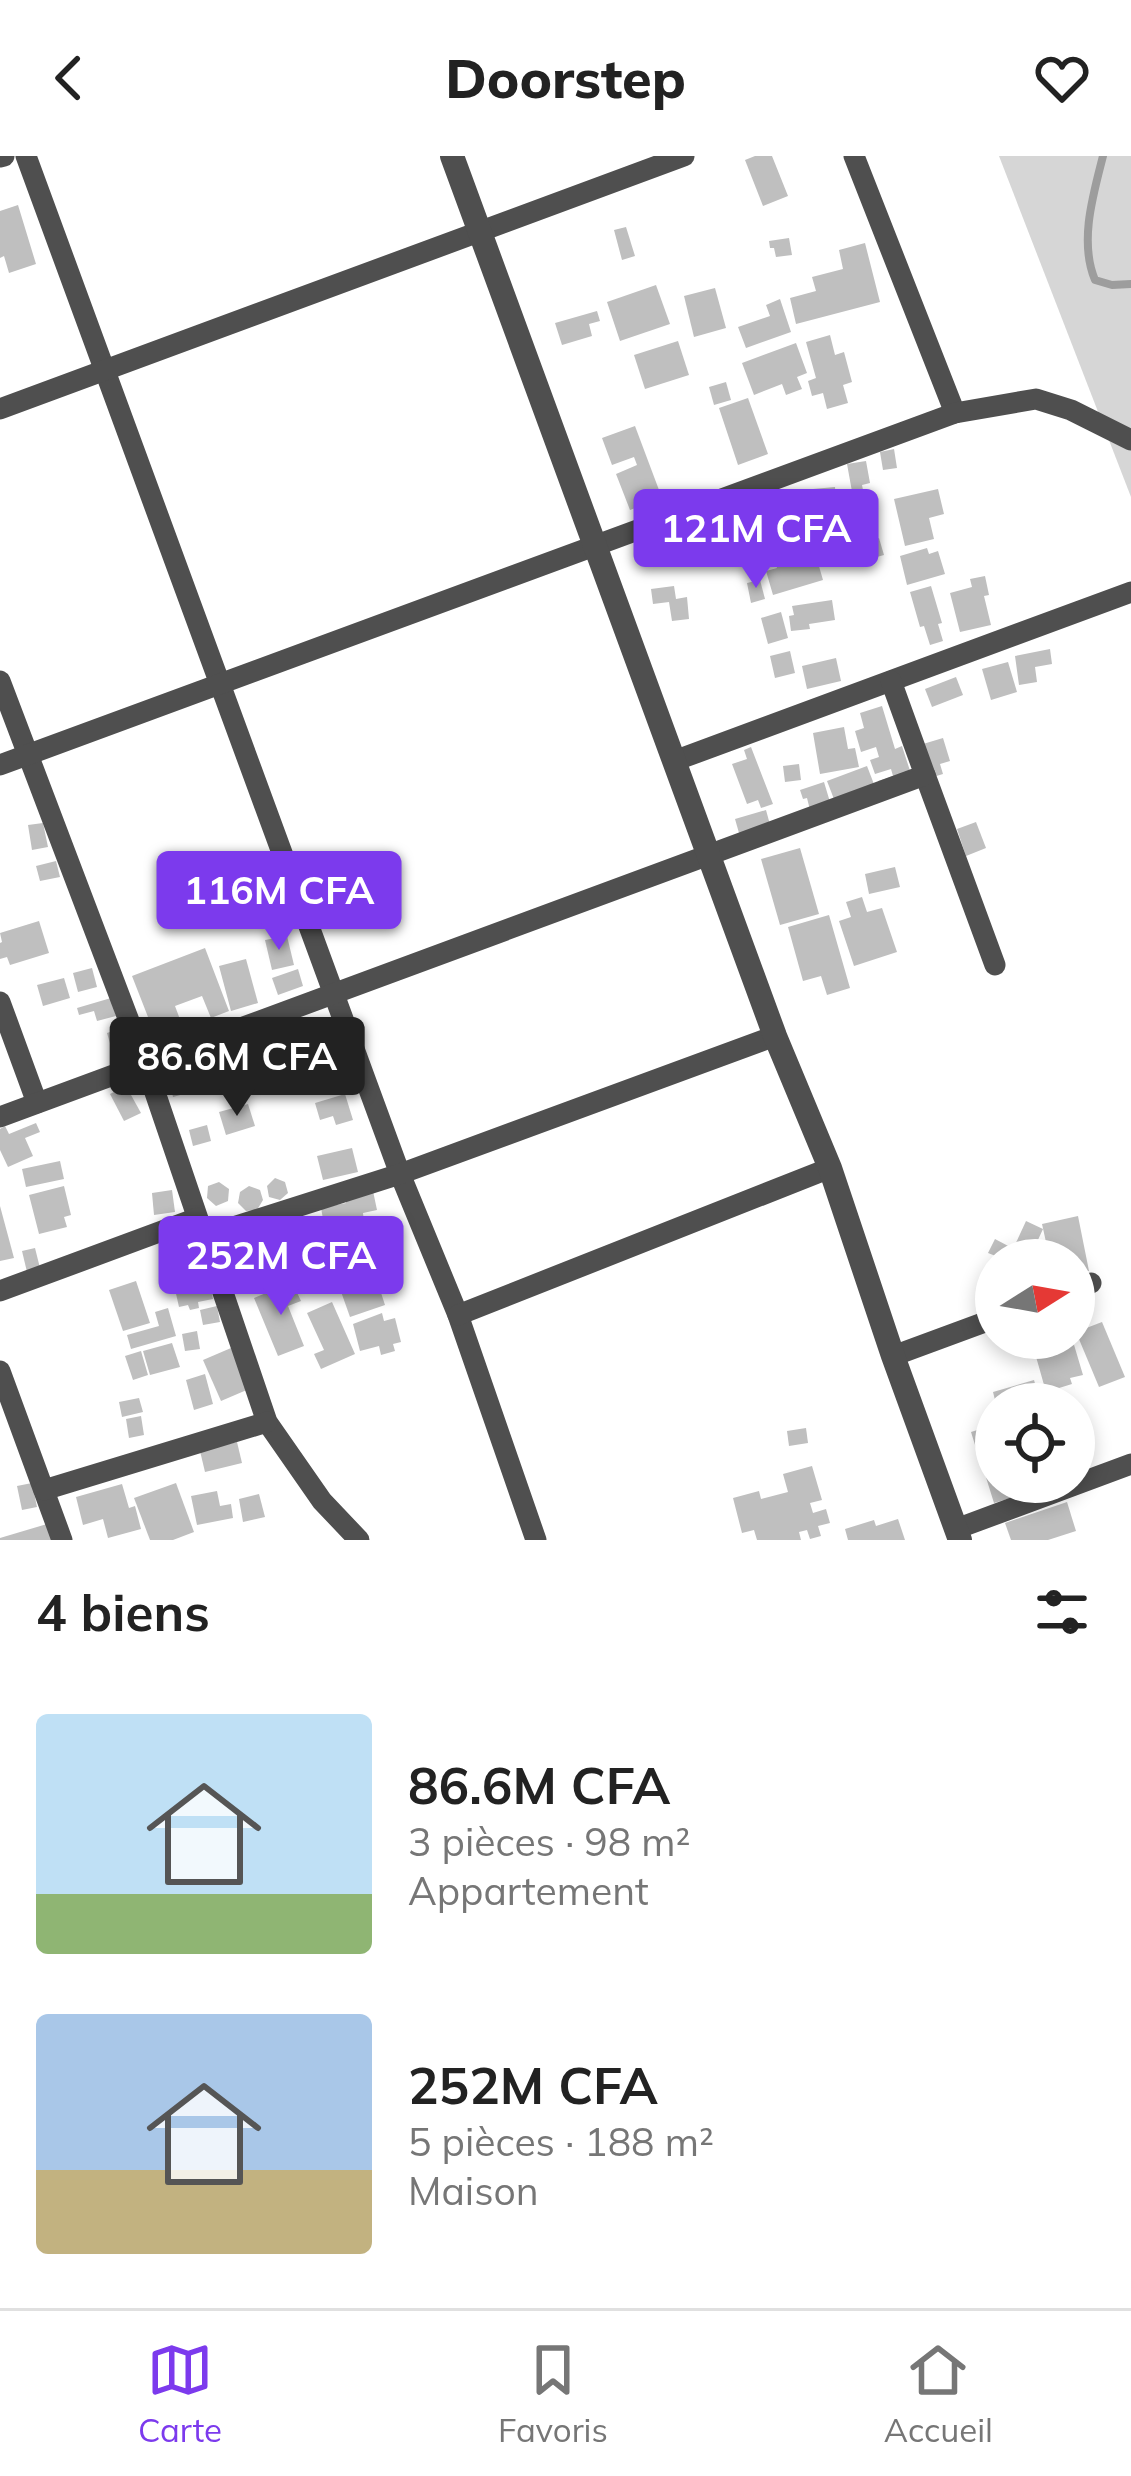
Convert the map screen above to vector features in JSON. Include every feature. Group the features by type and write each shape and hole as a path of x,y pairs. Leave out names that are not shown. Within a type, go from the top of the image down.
{"street":[{"path":"26,156 400,1174 458,1315 536,1540"},
{"path":"452,156 775,1036 830,1168 958,1534 1131,1464"},
{"path":"0,409 685,156"},
{"path":"854,156 956,413"},
{"path":"0,765 956,413 1036,399 1071,410 1131,440"},
{"path":"674,761 1131,592"},
{"path":"0,681 145,1063 267,1422 322,1501 358,1540"},
{"path":"891,681 995,965"},
{"path":"0,1117 925,775"},
{"path":"0,1002 37,1103"},
{"path":"0,1291 201,1227 400,1174 775,1036"},
{"path":"458,1315 830,1168"},
{"path":"892,1356 975,1326"},
{"path":"0,1371 62,1540"},
{"path":"44,1490 267,1422"}],"shaded area":[{"path":"999,156 1131,156 1131,497"}],"building":[{"path":"772,156 788,196 763,206 745,160"},
{"path":"18,205 36,264 9,273 4,256 0,258 0,211"},
{"path":"626,227 635,256 622,260 614,230"},
{"path":"789,238 792,255 776,257 769,241"},
{"path":"865,243 880,302 796,324 790,298 816,291 812,277 843,269 839,250"},
{"path":"656,285 670,324 620,341 607,302"},
{"path":"715,288 726,328 694,337 684,296"},
{"path":"780,299 791,332 746,348 738,327 770,316 766,305"},
{"path":"597,311 600,321 589,324 592,336 562,345 555,323"},
{"path":"830,335 835,355 844,352 852,382 843,385 848,403 827,409 823,393 812,396 808,381 816,378 806,342"},
{"path":"678,341 689,375 645,389 634,355"},
{"path":"796,343 807,373 797,377 802,389 786,395 782,384 754,395 742,363"},
{"path":"726,382 731,400 714,405 709,387"},
{"path":"748,398 768,454 738,465 719,408"},
{"path":"635,426 662,498 630,510 616,474 637,465 634,457 612,465 602,438"},
{"path":"894,449 897,468 883,470 880,452"},
{"path":"866,461 870,483 862,485 864,495 853,497 847,464"},
{"path":"835,487 836,502 814,504 813,489"},
{"path":"938,489 944,514 929,518 934,539 905,546 894,499"},
{"path":"790,497 802,533 763,545 760,536 774,531 766,504"},
{"path":"684,531 686,545 666,549 663,534"},
{"path":"879,538 884,555 866,560 864,555 854,557 851,546"},
{"path":"811,539 823,580 773,595 766,571 777,568 772,550"},
{"path":"927,548 929,554 938,551 945,574 907,585 900,556"},
{"path":"985,576 991,625 960,632 950,593 972,587 970,579"},
{"path":"760,580 765,599 751,603 747,583"},
{"path":"674,586 676,599 687,597 689,619 672,621 669,602 653,604 651,589"},
{"path":"931,586 943,641 930,645 910,592"},
{"path":"832,600 835,620 791,631 792,606"},
{"path":"781,612 788,638 768,644 761,618"},
{"path":"1050,649 1052,664 1035,667 1037,682 1019,685 1015,656"},
{"path":"790,651 795,673 775,678 770,656"},
{"path":"836,658 841,681 807,689 802,666"},
{"path":"1008,662 1017,692 991,700 982,669"},
{"path":"956,677 963,695 932,707 925,689"},
{"path":"882,706 895,749 902,746 913,780 881,789 878,781 893,776 891,769 875,774 870,760 879,757 876,747 861,752 855,731 864,728 860,713"},
{"path":"844,727 848,749 855,748 859,767 820,774 813,733"},
{"path":"943,738 950,761 940,764 943,774 933,777 923,744"},
{"path":"751,747 773,804 761,808 758,800 747,804 732,764 747,759 744,750"},
{"path":"799,764 801,780 785,782 783,766"},
{"path":"867,766 877,792 837,807 827,781"},
{"path":"824,782 833,812 810,810 800,790"},
{"path":"766,810 772,832 741,840 735,819"},
{"path":"976,822 986,848 966,856 957,829"},
{"path":"43,823 48,847 32,850 28,825"},
{"path":"800,848 819,914 780,925 761,859"},
{"path":"56,861 60,877 40,881 36,866"},
{"path":"895,867 900,887 869,894 865,874"},
{"path":"862,897 867,912 882,908 897,952 854,966 839,921 851,917 846,902"},
{"path":"829,915 850,988 827,995 821,976 803,981 788,927"},
{"path":"39,921 49,953 10,965 7,957 0,959 0,933"},
{"path":"287,936 294,965 272,970 265,940"},
{"path":"205,948 229,1011 211,1018 202,996 175,1006 184,1030 157,1040 132,976"},
{"path":"246,959 258,1003 231,1011 219,966"},
{"path":"92,968 97,987 78,992 73,973"},
{"path":"298,969 303,986 278,995 272,978"},
{"path":"64,978 70,998 43,1006 37,985"},
{"path":"111,998 116,1016 97,1021 94,1011 79,1015 77,1008"},
{"path":"122,1028 130,1056 115,1060 107,1033"},
{"path":"246,1038 256,1075 235,1080 225,1044"},
{"path":"185,1071 191,1092 173,1097 168,1075"},
{"path":"126,1086 141,1113 124,1121 110,1094"},
{"path":"345,1094 353,1120 336,1125 333,1116 320,1120 315,1103"},
{"path":"248,1104 255,1126 226,1135 219,1112"},
{"path":"36,1123 40,1132 25,1138 33,1156 8,1167 0,1150 0,1129 5,1126 9,1134"},
{"path":"207,1125 211,1141 193,1146 189,1130"},
{"path":"352,1148 358,1172 323,1180 317,1156"},
{"path":"60,1161 64,1179 26,1187 22,1169"},
{"path":"275,1178 285,1182 288,1193 280,1200 269,1197 267,1186"},
{"path":"219,1182 229,1189 228,1201 216,1206 207,1198 208,1186"},
{"path":"64,1186 71,1215 64,1217 67,1227 39,1234 29,1195"},
{"path":"249,1186 260,1190 263,1200 257,1210 246,1211 238,1203 240,1192"},
{"path":"172,1190 175,1212 154,1215 152,1193"},
{"path":"373,1191 377,1210 363,1213 364,1222 376,1219 380,1243 368,1246 366,1235 352,1238 355,1253 335,1257 333,1247 309,1252 304,1228 324,1224 321,1208 346,1203 345,1196"},
{"path":"0,1206 14,1258 0,1261"},
{"path":"1078,1216 1083,1239 1045,1239 1042,1224"},
{"path":"1026,1221 1043,1229 1038,1239 1018,1239"},
{"path":"202,1246 213,1299 198,1302 199,1308 179,1307 167,1254"},
{"path":"35,1248 40,1268 27,1272 22,1251"},
{"path":"369,1256 385,1305 350,1317 333,1269"},
{"path":"328,1268 331,1282 314,1285 311,1272"},
{"path":"136,1281 150,1323 123,1331 109,1290"},
{"path":"292,1282 301,1301 288,1306 304,1346 278,1356 254,1298"},
{"path":"332,1302 355,1354 321,1369 314,1354 324,1350 307,1313"},
{"path":"217,1306 220,1322 203,1325 200,1310"},
{"path":"168,1308 176,1336 131,1349 127,1335 159,1326 155,1312"},
{"path":"382,1313 384,1321 395,1318 401,1342 393,1344 395,1351 381,1355 379,1346 360,1351 353,1324"},
{"path":"1102,1322 1125,1377 1099,1387 1087,1359 1095,1359 1095,1325"},
{"path":"197,1331 200,1349 185,1351 182,1334"},
{"path":"172,1343 180,1367 150,1375 143,1351"},
{"path":"231,1348 249,1389 221,1401 203,1360"},
{"path":"141,1351 148,1375 133,1380 125,1356"},
{"path":"1037,1359 1078,1359 1083,1375 1070,1378 1072,1383 1043,1383"},
{"path":"205,1374 213,1404 194,1410 186,1380"},
{"path":"139,1398 143,1412 122,1417 119,1402"},
{"path":"141,1416 144,1435 129,1438 126,1419"},
{"path":"806,1428 808,1443 789,1446 787,1431"},
{"path":"237,1442 242,1463 205,1472 200,1451"},
{"path":"812,1466 822,1500 810,1503 813,1513 826,1509 830,1523 818,1526 821,1536 810,1539 807,1530 799,1532 801,1540 757,1540 754,1530 742,1533 733,1498 759,1491 761,1499 788,1492 783,1474"},
{"path":"32,1483 37,1507 22,1510 17,1486"},
{"path":"176,1483 194,1532 173,1540 150,1540 134,1498"},
{"path":"122,1484 141,1529 108,1538 103,1519 83,1525 76,1497"},
{"path":"217,1491 220,1506 231,1504 233,1518 197,1525 191,1496"},
{"path":"259,1494 265,1517 243,1522 239,1499"},
{"path":"1067,1503 1076,1531 1048,1540 1011,1540 1005,1523"},
{"path":"898,1519 905,1540 848,1540 845,1529"},
{"path":"47,1524 52,1540 0,1540 0,1538"}],"waterway":[{"path":"1103,156 1089,218 1090,265 1095,280 1131,284"}]}
